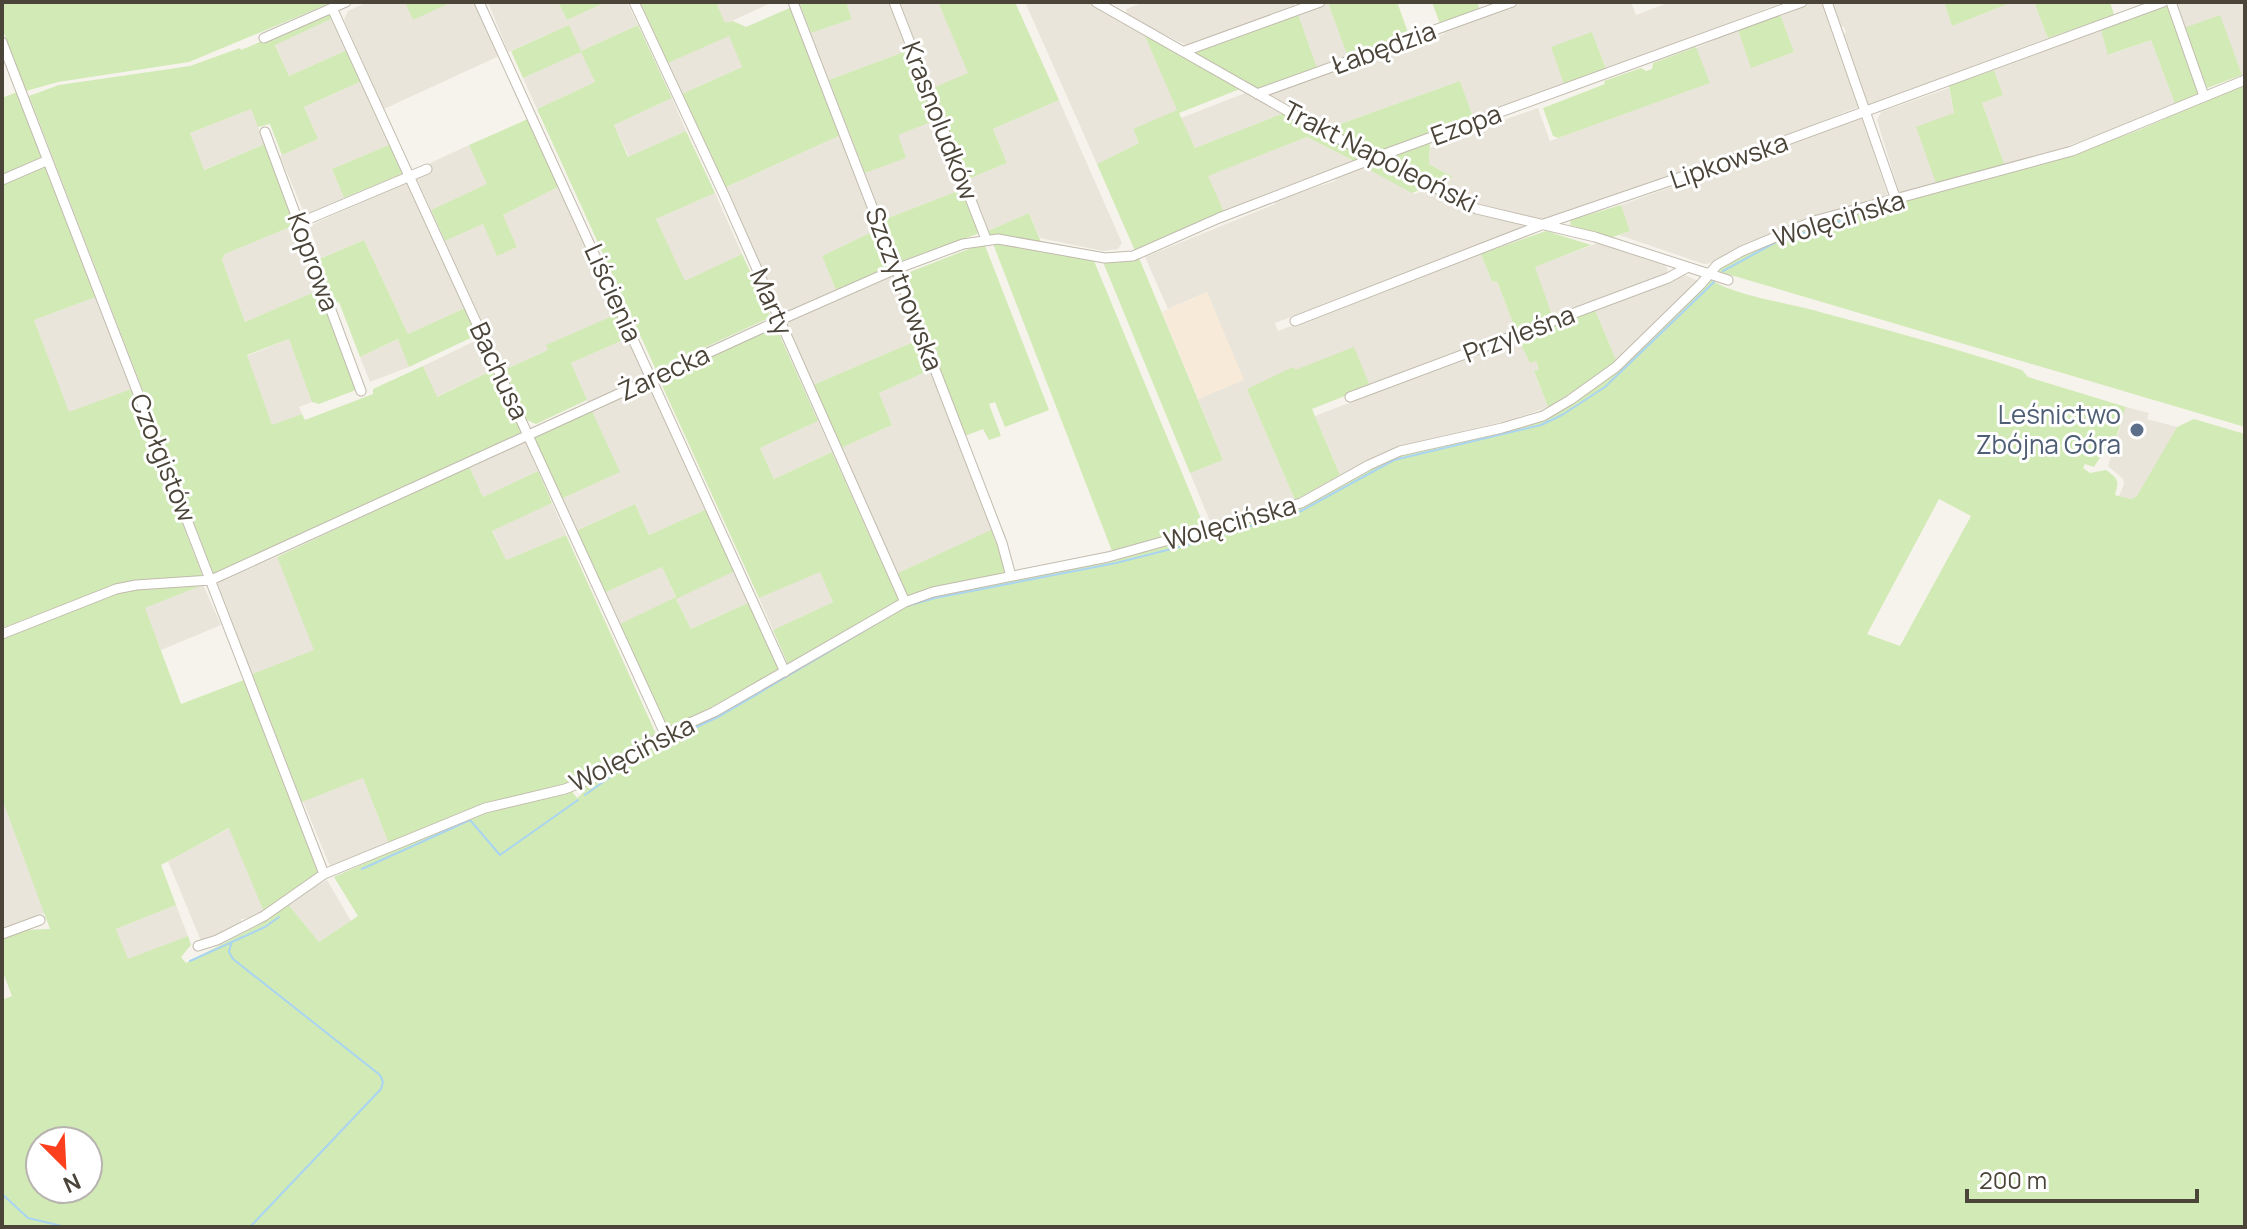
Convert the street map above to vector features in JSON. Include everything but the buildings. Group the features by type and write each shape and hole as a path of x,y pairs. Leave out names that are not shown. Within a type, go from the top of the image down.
{"street":[{"path":"264,38 346,2"},
{"name":"Liścienia","path":"479,2 785,672"},
{"name":"Marty","path":"634,2 725,197 905,602"},
{"name":"Szczytnowska","path":"793,2 1002,543 1011,576"},
{"name":"Krasnoludków","path":"894,2 986,239"},
{"name":"Trakt Napoleoński","path":"1096,2 1314,126 1477,209 1595,237 1728,280"},
{"path":"1185,51 1320,2"},
{"name":"Łabędzia","path":"1257,94 1512,2"},
{"name":"Ezopa","path":"1133,256 1219,218 1377,157 1802,2"},
{"path":"1827,2 1896,200"},
{"name":"Lipkowska","path":"1295,321 1544,224 2163,2"},
{"path":"2171,2 2204,96"},
{"name":"Bachusa","path":"332,8 665,734"},
{"name":"Czołgistów","path":"2,42 324,874"},
{"name":"Wolęcińska","path":"198,946 264,916 324,874 485,808 575,786 603,774 665,734 705,717 905,602 933,592 1108,557 1301,503 1400,451 1543,416 1616,367 1725,260 1798,226 2072,151 2245,80"},
{"name":"Koprowa","path":"265,132 361,391"},
{"path":"2,180 46,161"},
{"path":"299,223 427,169"},
{"name":"Żarecka","path":"211,580 778,321 896,269 963,244 986,239 1016,241 1105,258 1133,256"},
{"name":"Przyleśna","path":"1350,397 1623,295 1688,267"},
{"path":"2,634 116,589 211,580"},
{"path":"2,934 40,920"}],"shaded area":[{"path":"368,2 405,2 413,19 452,2 473,2 499,56 384,109 344,20 348,11"},
{"path":"488,2 558,2 567,20 606,2 627,2 638,25 581,51 595,82 537,109 523,78 580,52 569,25 508,52"},
{"path":"716,2 773,2 725,24"},
{"path":"846,2 890,2 909,50 829,80 811,33 852,19"},
{"path":"900,2 938,2 969,74 933,88"},
{"path":"1025,2 1087,2 1144,34 1178,111 1133,129 1139,143 1097,164"},
{"path":"1145,2 1293,2 1295,6 1190,47 1127,16 1126,9"},
{"path":"1525,2 1631,2 1636,15 1670,2 1784,2 1606,69 1592,32 1564,84 1473,117 1460,81 1331,127 1318,116 1312,122 1266,95 1345,66 1348,69"},
{"path":"1813,2 1822,2 1858,107 1546,220 1475,203 1436,183 1452,176 1429,164 1430,148 1478,129 1538,108 1550,141 1709,83 1696,48 1732,32 1738,30 1751,67 1794,52 1780,14"},
{"path":"1832,2 1944,2 1952,26 2013,2 2034,2 2048,38 1868,105 1842,34 1846,33 1844,27 1840,26"},
{"path":"2245,2 2245,74 2242,75 2184,28 2176,4"},
{"path":"1328,3 1348,57 1317,68 1298,14"},
{"path":"333,18 347,50 289,76 275,44"},
{"path":"2101,30 2109,55 2151,40 2175,104 2068,146 2068,149 2005,166 1982,103 2003,95 1994,70"},
{"path":"729,35 742,67 682,94 668,63"},
{"path":"362,81 391,144 332,169 344,198 305,215 280,156 318,139 304,107"},
{"path":"1949,88 1954,113 1937,186 1900,196 1877,120 1881,112"},
{"path":"1248,92 1284,113 1195,148 1181,118"},
{"path":"672,98 686,131 629,157 614,125"},
{"path":"1059,100 1122,243 1118,249 1103,251 1040,238 1029,213 988,231 968,179 1007,163 993,129"},
{"path":"251,109 265,144 203,170 190,133"},
{"path":"1862,118 1889,199 1780,229 1712,263 1704,264 1619,235 1630,231 1621,205"},
{"path":"936,120 963,189 883,220 865,173 905,158 897,135"},
{"path":"841,135 876,230 822,256 836,290 782,315 724,188"},
{"path":"1307,137 1354,161 1224,212 1207,176"},
{"path":"469,145 488,184 431,210 413,171"},
{"path":"1364,167 1415,194 1429,189 1461,205 1522,225 1521,230 1275,323 1278,331 1481,254 1492,282 1497,281 1516,331 1370,386 1247,389 1295,500 1211,524 1190,473 1223,460 1198,399 1243,380 1207,292 1168,309 1145,257 1275,204 1274,201 1335,181"},
{"path":"408,182 465,308 408,334 364,240 321,258 309,226"},
{"path":"560,186 619,313 547,345 548,350 504,370 445,241 483,224 497,255 517,247 503,215"},
{"path":"715,193 742,254 685,282 656,219"},
{"path":"295,225 319,290 245,322 222,260 225,254"},
{"path":"1598,243 1666,266 1669,274 1553,318 1534,267"},
{"path":"1685,275 1698,281 1616,360 1595,310"},
{"path":"894,276 918,340 813,385 785,323"},
{"path":"1207,292 1244,380 1198,399 1162,312"},
{"path":"96,297 131,389 69,413 34,320"},
{"path":"630,337 647,374 588,403 571,363"},
{"path":"1518,338 1530,362 1536,361 1539,369 1534,372 1548,407 1510,420 1395,447 1340,475 1315,416"},
{"path":"289,339 312,402 299,407 302,414 272,426 247,356"},
{"path":"399,339 409,367 370,382 360,357"},
{"path":"479,339 493,370 436,397 423,366"},
{"path":"930,370 994,529 898,573 841,448 892,425 879,393"},
{"path":"652,384 707,509 649,535 635,504 576,531 561,499 619,472 592,411"},
{"path":"2126,407 2149,413 2147,419 2177,427 2148,479 2137,496 2131,499 2119,496 2123,479 2108,466"},
{"path":"818,421 832,452 774,479 760,448"},
{"path":"525,441 538,471 483,497 469,466"},
{"path":"552,503 566,535 506,560 492,530"},
{"path":"277,557 315,650 252,674 217,582"},
{"path":"662,567 676,598 735,571 750,602 691,629 676,599 618,625 604,593"},
{"path":"820,571 833,602 773,630 759,598"},
{"path":"203,585 221,625 161,650 144,608"},
{"path":"363,778 389,844 333,867 329,864 303,801"},
{"path":"2,799 45,913 2,929"},
{"path":"230,828 264,912 241,919 241,923 201,941 168,861"},
{"path":"327,880 351,921 319,942 287,903"},
{"path":"176,905 188,936 128,960 116,929"}],"green space":[{"path":"2,2 333,2 189,62 58,82 26,91 2,28"},
{"path":"405,2 452,2 413,20"},
{"path":"558,2 606,2 567,20"},
{"path":"640,2 716,2 725,23 733,21 746,27 792,7 841,135 724,188 682,94 742,67 729,36 668,63"},
{"path":"799,2 846,2 852,19 811,33"},
{"path":"938,2 1015,2 1059,100 993,129 1007,163 968,179 933,88 968,73"},
{"path":"1397,2 1409,35 1348,57 1328,3"},
{"path":"1432,2 1477,2 1480,10 1440,24"},
{"path":"1944,2 2013,2 1952,26"},
{"path":"2034,2 2110,2 2114,15 2048,38"},
{"path":"2168,6 2199,94 2175,104 2151,40 2108,55 2101,30"},
{"path":"331,12 333,18 275,45 289,76 347,50 362,81 304,107 318,139 282,155 270,124 258,127 251,109 190,133 204,170 265,144 295,225 225,254 222,260 245,322 319,290 356,390 319,404 312,402 289,339 247,355 272,425 302,414 305,420 373,394 373,389 423,366 437,397 493,370 522,432 214,575 29,96 59,85 190,66 241,50"},
{"path":"1298,14 1317,68 1257,90 1192,53"},
{"path":"1780,14 1794,52 1751,68 1738,30"},
{"path":"2220,15 2242,75 2207,88 2184,28"},
{"path":"569,25 581,51 638,25 672,98 614,125 628,157 686,131 715,193 656,219 685,281 742,254 771,317 656,370 537,109 595,82 581,52 523,78 511,51"},
{"path":"1592,32 1606,69 1564,84 1551,47"},
{"path":"1144,34 1240,89 1179,113 1195,148 1284,113 1363,158 1354,161 1307,137 1208,176 1224,212 1135,251 1097,164 1139,143 1133,129 1177,110"},
{"path":"1696,47 1710,83 1558,138 1553,136 1543,108 1605,84 1604,81 1641,68 1646,71 1652,69 1653,63"},
{"path":"909,50 936,120 898,135 906,158 865,173 829,80"},
{"path":"1994,70 2003,95 1982,103 2005,166 1937,186 1916,127 1954,113 1949,86"},
{"path":"1460,81 1473,117 1376,152 1326,129"},
{"path":"2245,84 2245,427 1717,271 1725,262 1799,229 1891,205 1895,210 1903,208 1902,202 2079,152"},
{"path":"17,92 43,161 2,177 2,98"},
{"path":"528,119 560,186 503,215 517,247 497,256 483,224 445,241 431,210 487,184 469,145"},
{"path":"1430,142 1429,164 1453,177 1436,183 1387,158"},
{"path":"391,144 404,173 344,198 332,169"},
{"path":"1374,163 1424,188 1412,193 1364,167"},
{"path":"45,165 96,297 34,320 69,412 131,389 203,577 102,590 2,628 2,183"},
{"path":"963,189 980,233 899,262 883,220"},
{"path":"1621,205 1630,231 1610,238 1570,225 1571,220"},
{"path":"1029,213 1041,242 990,236 988,231"},
{"path":"876,230 890,266 836,290 822,256"},
{"path":"1546,231 1591,245 1535,267 1553,318 1516,331 1497,281 1492,282 1481,254"},
{"path":"364,240 408,334 465,308 477,335 409,367 398,339 360,357 339,302 331,304 317,260"},
{"path":"992,241 1094,261 1204,526 1112,551"},
{"path":"984,243 1049,410 1005,427 995,402 989,404 1001,436 989,440 983,429 965,436 902,275"},
{"path":"1139,258 1223,460 1190,473 1103,262"},
{"path":"1709,278 1742,293 1862,323 2022,370 2028,377 2126,407 2110,456 2103,453 2094,467 2085,464 2083,468 2090,473 2106,470 2117,481 2115,495 2131,499 2137,496 2177,427 2194,419 2245,434 2245,1227 2,1227 2,1000 12,996 2,970 2,937 22,930 50,929 2,799 2,638 117,591 203,585 145,608 181,704 244,680 318,873 264,912 229,828 161,865 176,905 116,929 128,959 188,936 191,945 181,957 186,963 262,923 287,903 319,942 358,916 334,877 470,816 570,789 577,798 583,793 579,786 922,598 1103,562 1204,535 1299,506 1382,460 1553,414 1607,380","holes":["1939,499 1971,516 1900,646 1867,634"]},
{"path":"1595,310 1616,360 1601,374 1548,407 1534,371 1539,369 1536,361 1530,363 1518,338"},
{"path":"619,313 630,337 571,363 587,400 536,424 527,420 504,370 548,350 546,345"},
{"path":"776,327 818,421 760,448 774,479 832,452 899,601 789,667 773,630 833,602 820,572 759,598 660,381"},
{"path":"918,340 930,370 879,393 892,425 841,448 813,385"},
{"path":"1354,347 1370,386 1312,409 1340,475 1295,500 1247,389 1293,367 1295,370"},
{"path":"592,411 620,472 561,499 534,437"},
{"path":"469,466 483,497 538,471 552,503 492,531 506,560 566,535 656,734 604,771 553,789 461,812 389,844 363,778 302,802 252,674 314,650 277,557"},
{"path":"635,504 649,535 707,509 735,571 676,599 691,629 750,602 781,672 666,730 618,625 676,597 662,567 604,593 576,531"},
{"path":"991,530 1006,568 1003,574 908,597 898,573"}],"waterway":[{"path":"1723,271 1778,241 1847,219"},
{"path":"907,606 1183,546 1301,511 1394,460 1541,425 1605,387 1714,282"},
{"path":"652,748 720,716 901,609"},
{"path":"585,795 646,751"},
{"path":"362,869 470,820 500,855 578,800"},
{"path":"190,961 265,927 279,917"},
{"path":"231,944 229,952 233,959 380,1075 383,1082 381,1089 250,1227"},
{"path":"2,1194 28,1218 66,1227"}],"place":[{"name":"Leśnictwo Zbójna Góra","path":"2137,430"}]}
